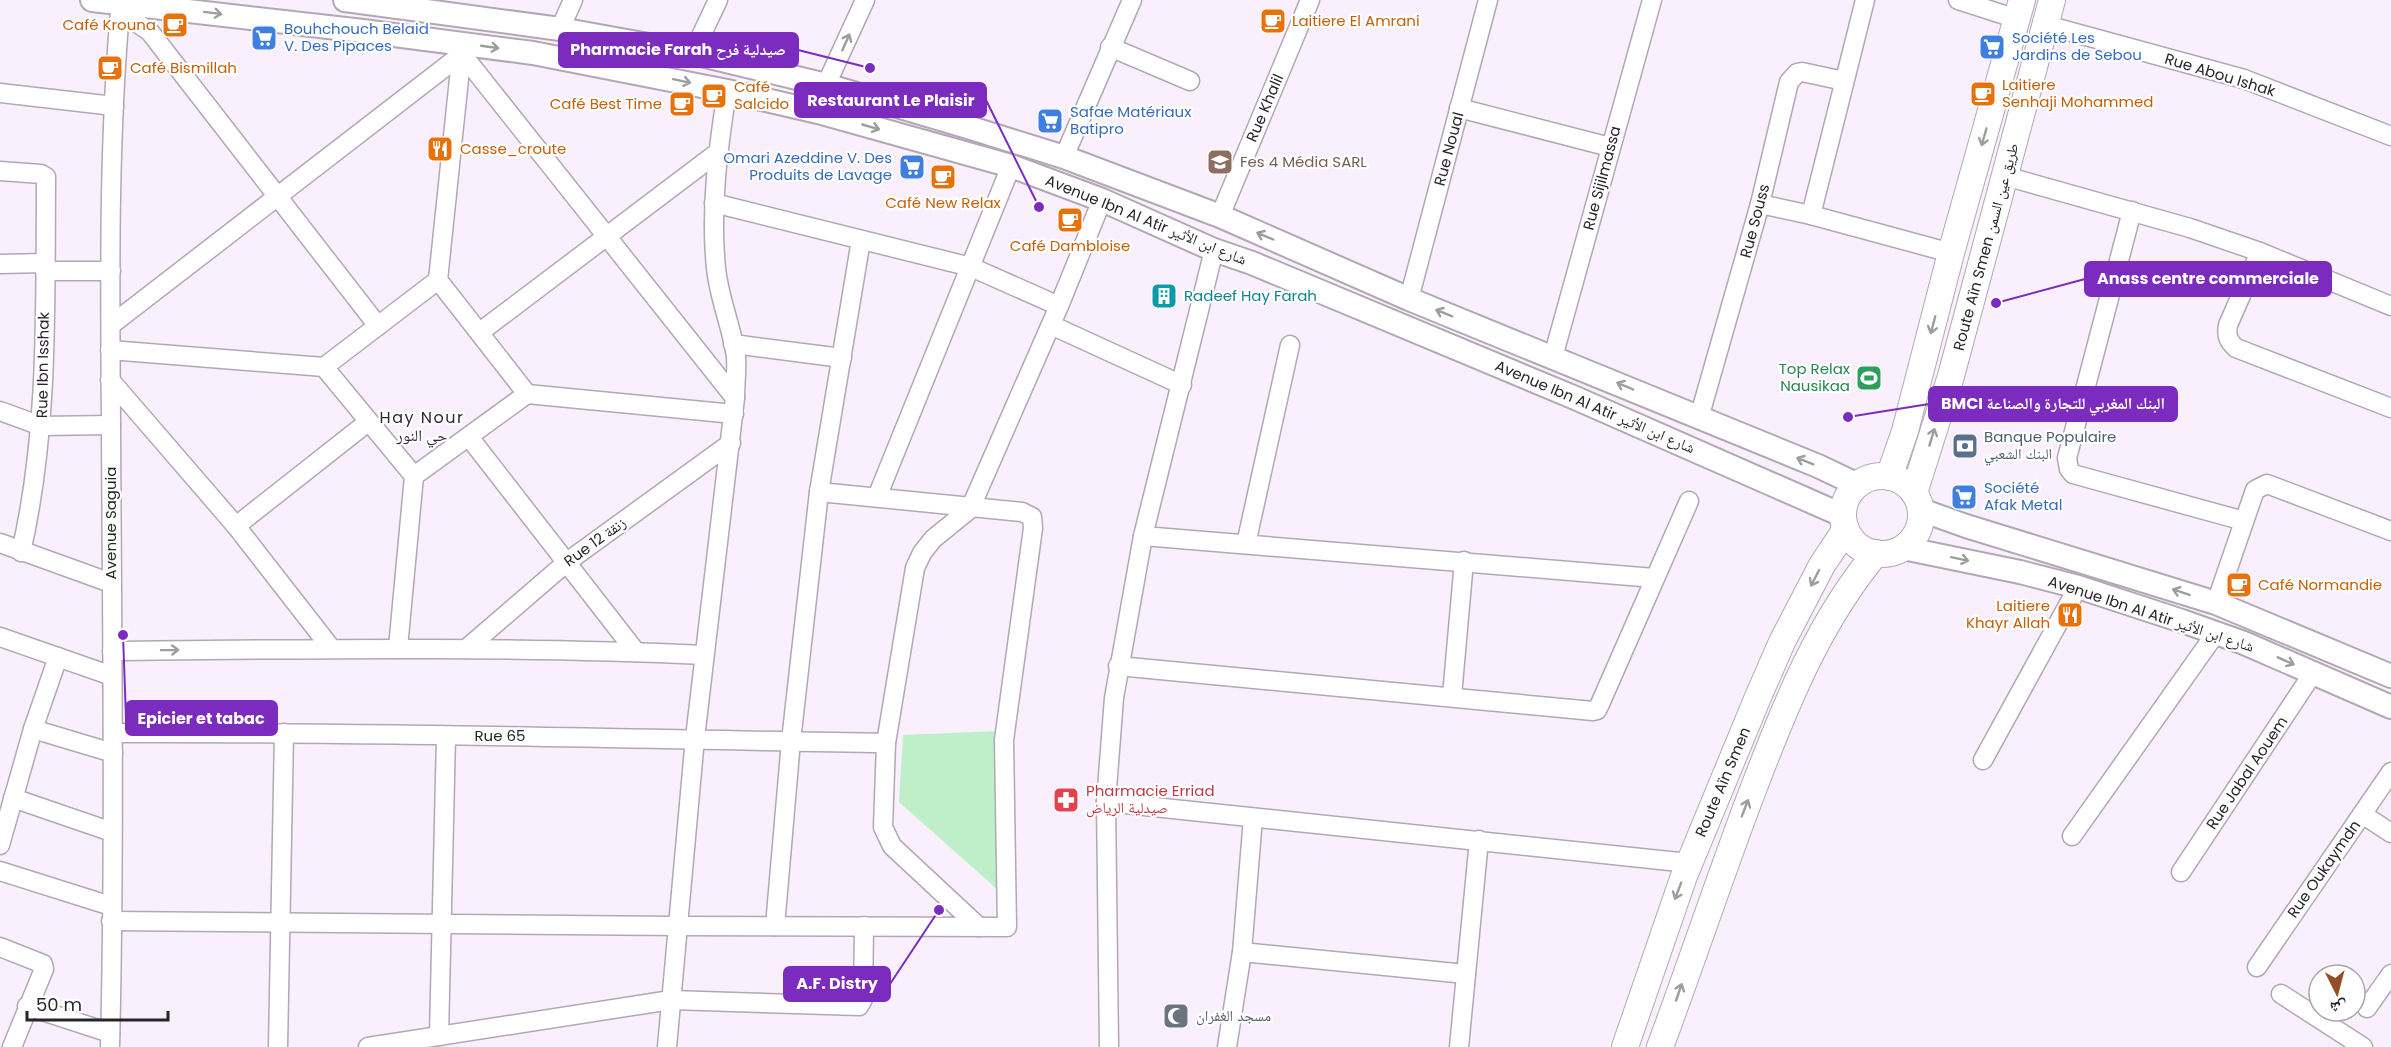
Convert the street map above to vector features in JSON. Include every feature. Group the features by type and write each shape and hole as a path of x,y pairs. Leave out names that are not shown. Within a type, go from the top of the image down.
{"main road":[{"name":"Route Aïn Smen طريق عين السمن","path":"1917,501 2052,0"},
{"name":"Route Aïn Smen طريق عين السمن","path":"1889,477 1905,431 2020,10"},
{"path":"1875,477 1889,477 1902,482 1917,501 1917,532 1903,548 1892,553 1876,553 1856,543 1845,522 1848,498 1858,485 1875,477"},
{"name":"Route Aïn Smen","path":"1625,1047 1665,926 1689,863 1782,642 1845,522"},
{"name":"Route Aïn Smen","path":"1660,1047 1727,857 1781,715 1809,656 1835,609 1876,553"}],"street":[{"name":"Avenue Ibn Al Atir شارع ابن الأثير","path":"92,0 612,67 818,112 1011,166 1102,200 1214,250 1252,263 1573,397 1845,522"},
{"name":"Avenue Ibn Al Atir شارع ابن الأثير","path":"345,0 560,29 693,53 826,85 1064,157 1220,216 1409,299 1818,466 1858,485"},
{"path":"560,29 573,0"},
{"path":"693,53 718,0"},
{"path":"826,85 865,0"},
{"path":"1064,157 1131,0"},
{"name":"Rue Khalil","path":"1220,216 1310,0"},
{"name":"Rue Noual","path":"1409,299 1488,0"},
{"name":"Rue Sijilmassa","path":"1553,357 1652,0"},
{"path":"1811,215 1865,0"},
{"path":"1958,0 2020,10"},
{"name":"Avenue Saguia","path":"110,1040 113,733 110,350 114,106 121,5"},
{"path":"121,5 150,32 378,326"},
{"name":"Rue Abou Ishak","path":"2046,25 2244,80 2391,136"},
{"path":"1110,47 1190,81"},
{"path":"111,325 277,198 462,49"},
{"path":"462,49 735,406"},
{"path":"462,49 438,280 527,394"},
{"name":"Rue Souss","path":"1699,418 1760,204 1789,82 1792,77 1802,72 1844,81"},
{"path":"667,1047 695,738 735,406 736,359 715,267 714,203 717,153 727,91"},
{"path":"0,93 114,106"},
{"path":"1460,108 1610,147"},
{"path":"480,332 717,153"},
{"path":"877,497 1011,166"},
{"name":"Rue Ibn Isshak","path":"0,171 46,177 41,426 32,505 21,552"},
{"path":"2005,176 2190,228 2260,252 2391,306"},
{"path":"979,927 892,846 886,836 882,814 886,743 915,568 933,538 970,509 1051,325 1102,200"},
{"path":"714,203 971,267 1059,306"},
{"path":"1760,204 1811,215 1952,253"},
{"path":"2132,211 2067,458 2069,469 2073,474 2244,520"},
{"path":"775,926 791,741 819,492 861,240"},
{"path":"1109,1047 1106,802 1109,746 1118,666 1143,536 1214,250"},
{"path":"2260,252 2228,325 2227,337 2230,342 2236,348 2391,408"},
{"path":"0,264 111,271"},
{"path":"110,350 324,367 438,280"},
{"path":"1051,325 1182,385"},
{"path":"733,344 842,358"},
{"path":"1246,544 1290,345"},
{"path":"324,367 414,476 398,648"},
{"path":"110,380 236,526 331,648"},
{"path":"414,476 527,394 735,406"},
{"path":"0,411 41,426 111,425"},
{"path":"236,526 368,422"},
{"path":"469,437 636,652"},
{"name":"Rue 12 زنقة","path":"466,649 567,562 731,443"},
{"path":"2216,603 2255,490 2267,484 2391,531"},
{"path":"0,871 111,914 280,922 1007,927 1005,740 1033,528 1032,518 1022,512 970,509 819,492"},
{"path":"1118,666 1452,696 1591,712 1597,710 1689,501"},
{"name":"Avenue Ibn Al Atir شارع ابن الأثير","path":"1917,501 1966,526 2216,603 2391,676"},
{"path":"1143,536 1654,578"},
{"path":"0,543 111,583"},
{"name":"Avenue Ibn Al Atir شارع ابن الأثير","path":"1903,548 2008,570 2078,588 2244,643 2391,707"},
{"path":"1452,696 1464,561"},
{"path":"1983,760 2078,588"},
{"path":"2072,836 2216,633"},
{"path":"0,637 112,676"},
{"path":"112,651 398,648 704,655"},
{"path":"1,836 33,729 58,657"},
{"name":"Rue Jabal Aouem","path":"2181,872 2313,673"},
{"path":"33,729 113,753"},
{"name":"Rue 65","path":"113,733 695,738 886,743"},
{"path":"278,1047 284,733"},
{"path":"439,1036 446,736"},
{"name":"Rue Oukaymdn","path":"2257,967 2391,772"},
{"path":"13,798 112,832"},
{"path":"1106,802 1689,863"},
{"path":"2362,814 2391,833"},
{"path":"1227,1047 1242,952 1253,818"},
{"path":"1459,1047 1479,840"},
{"path":"368,1047 671,1000 859,1006 863,999 864,926"},
{"path":"0,946 44,964 12,1047"},
{"path":"1242,952 1466,974"},
{"path":"2367,1008 2391,974"},
{"path":"2281,994 2363,1047"},
{"path":"27,1006 110,1040"}],"green space":[{"path":"999,731 997,889 899,802 903,735"}],"place":[{"name":"Laitiere El Amrani","path":"1273,21"},
{"name":"Café Krouna","path":"175,25"},
{"name":"Bouhchouch Belaid V. Des Pipaces","path":"264,38"},
{"name":"Société Les Jardins de Sebou","path":"1992,47"},
{"name":"Café Bismillah","path":"110,68"},
{"name":"Pharmacie Farah صيدلية فرح","path":"870,68"},
{"name":"Laitiere Senhaji Mohammed","path":"1983,94"},
{"name":"Café Salcido","path":"714,96"},
{"name":"Café Best Time","path":"682,104"},
{"name":"Safae Matériaux Batipro","path":"1050,121"},
{"name":"Casse_croute","path":"440,149"},
{"name":"Fes 4 Média SARL","path":"1220,162"},
{"name":"Omari Azeddine V. Des Produits de Lavage","path":"912,167"},
{"name":"Café New Relax","path":"943,177"},
{"name":"Restaurant Le Plaisir","path":"1039,207"},
{"name":"Café Dambloise","path":"1070,220"},
{"name":"Radeef Hay Farah","path":"1164,296"},
{"name":"Anass centre commerciale","path":"1996,303"},
{"name":"Top Relax Nausikaa","path":"1869,378"},
{"name":"BMCI البنك المغربي للتجارة والصناعة","path":"1848,417"},
{"name":"Banque Populaire البنك الشعبي","path":"1965,446"},
{"name":"Société Afak Metal","path":"1964,497"},
{"name":"Café Normandie","path":"2239,585"},
{"name":"Laitiere Khayr Allah","path":"2070,615"},
{"name":"Epicier et tabac","path":"123,635"},
{"name":"Pharmacie Erriad صيدلية الرياض","path":"1066,800"},
{"name":"A.F. Distry","path":"939,910"},
{"name":"مسجد الغفران","path":"1176,1016"}],"district":[{"name":"Hay Nour حي النور","path":"422,426"}]}
